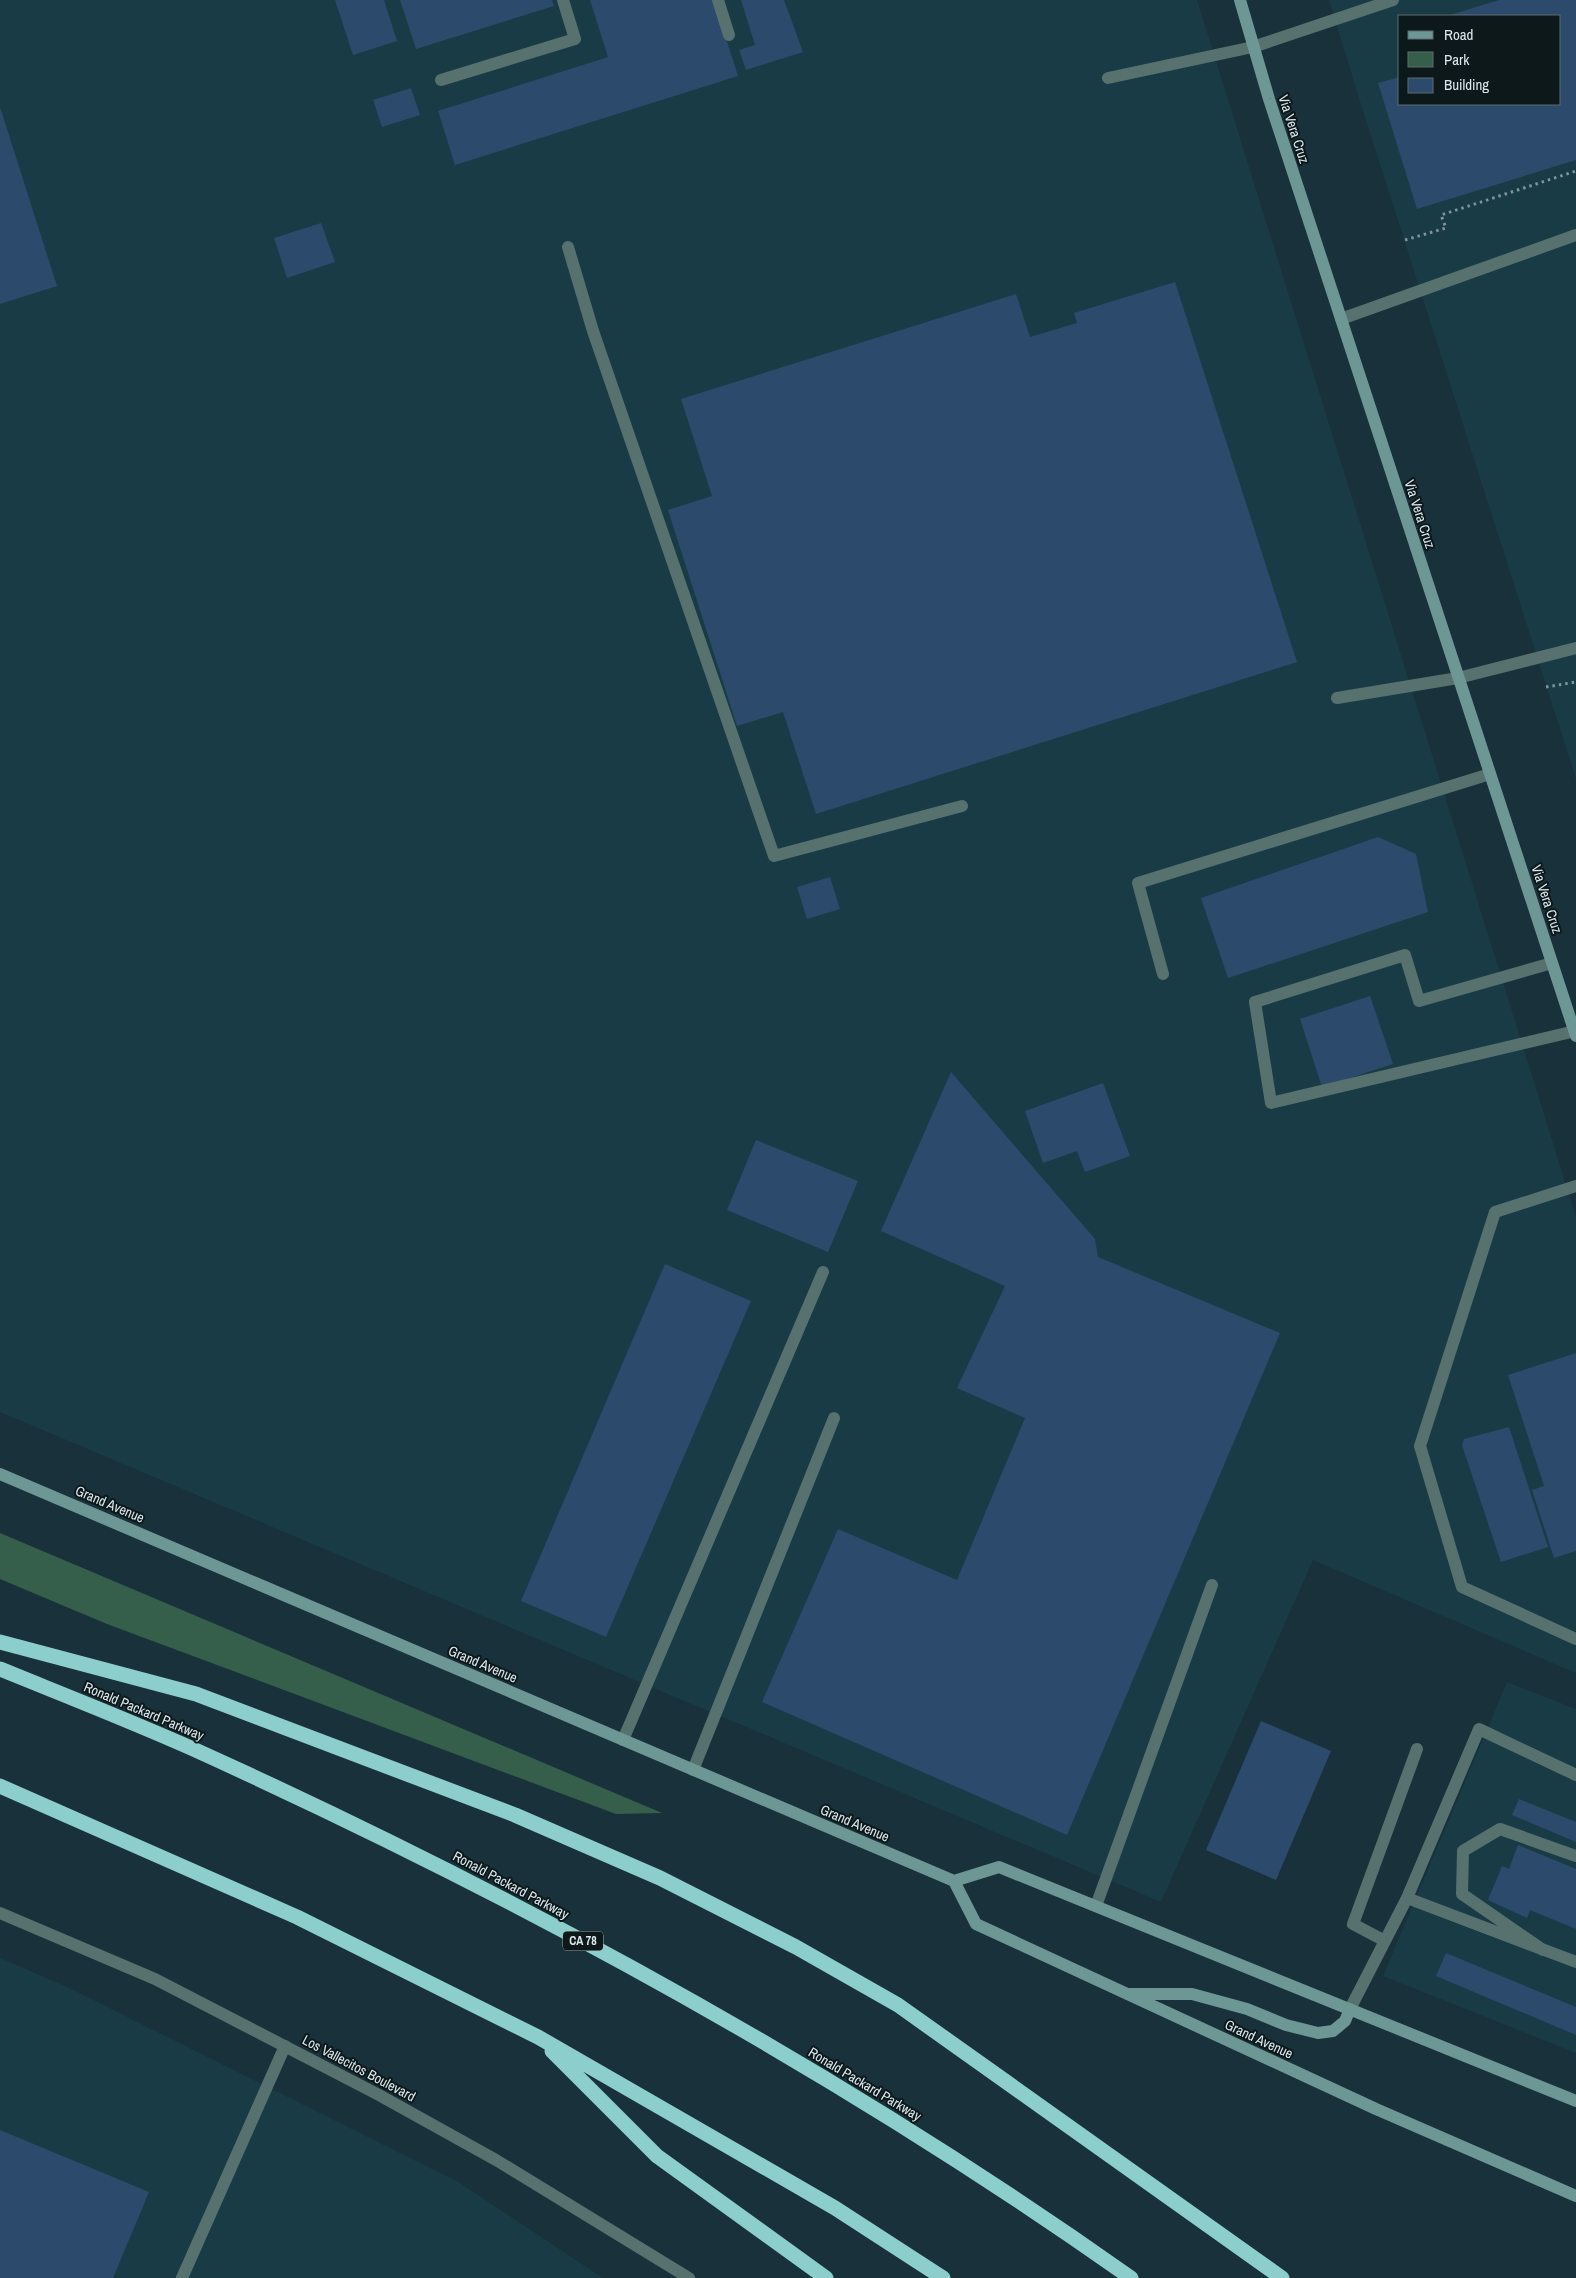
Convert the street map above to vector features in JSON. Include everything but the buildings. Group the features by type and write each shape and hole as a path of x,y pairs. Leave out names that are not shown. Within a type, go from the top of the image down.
{"highway":[{"path":"0,1642 196,1694 514,1815 660,1878 796,1947 898,2005 1282,2278"},
{"name":"Ronald Packard Parkway","path":"0,1669 189,1747 417,1854 654,1978 882,2112 1131,2278"},
{"path":"0,1786 297,1917 538,2037 835,2208 943,2278"},
{"path":"538,2037 657,2156 826,2278"}],"main road":[{"name":"Via Vera Cruz","path":"1240,0 1341,319 1575,1034"},
{"name":"Grand Avenue","path":"0,1474 954,1881 976,1924 1376,2109 1576,2196"},
{"path":"954,1881 999,1867 1576,2101"},
{"path":"1125,1994 1192,1994 1247,2009 1299,2029 1318,2033 1333,2030 1345,2021 1350,2009"}],"street":[{"path":"441,80 574,39 563,0"},
{"path":"718,0 729,35"},
{"path":"1108,78 1254,47 1393,0"},
{"path":"1341,319 1576,235"},
{"path":"568,247 593,331 774,856 962,806"},
{"path":"1337,698 1458,678 1576,648"},
{"path":"1164,974 1138,883 1490,774"},
{"path":"1552,963 1419,1001 1405,955 1255,1002 1271,1103 1575,1034"},
{"path":"1576,1186 1495,1212 1420,1446 1462,1587 1576,1639"},
{"path":"623,1740 824,1272"},
{"path":"693,1770 834,1418"},
{"path":"1096,1906 1212,1585"},
{"path":"1350,2009 1407,1898 1479,1729 1576,1775"},
{"path":"1385,1941 1354,1924 1417,1749"},
{"path":"1543,1950 1462,1894 1463,1851 1500,1829 1576,1856"},
{"path":"1407,1898 1576,1962"},
{"name":"Los Vallecitos Boulevard","path":"0,1913 154,1979 285,2046 496,2160 689,2278"},
{"path":"182,2278 285,2046"}],"path":[{"path":"1405,240 1446,228 1441,215 1576,171"},
{"path":"1546,687 1576,682"}],"shaded area":[{"path":"0,0 1197,0 1576,1217 1576,1673 1313,1560 1161,1902 0,1412"},
{"path":"1329,0 1576,0 1576,779 1358,95"},
{"path":"1507,1682 1576,1709 1576,2053 1383,1976"},
{"path":"0,1958 65,1986 458,2182 603,2278 0,2278"}],"green space":[{"path":"0,1533 662,1813 616,1814 107,1624 0,1579"}]}
